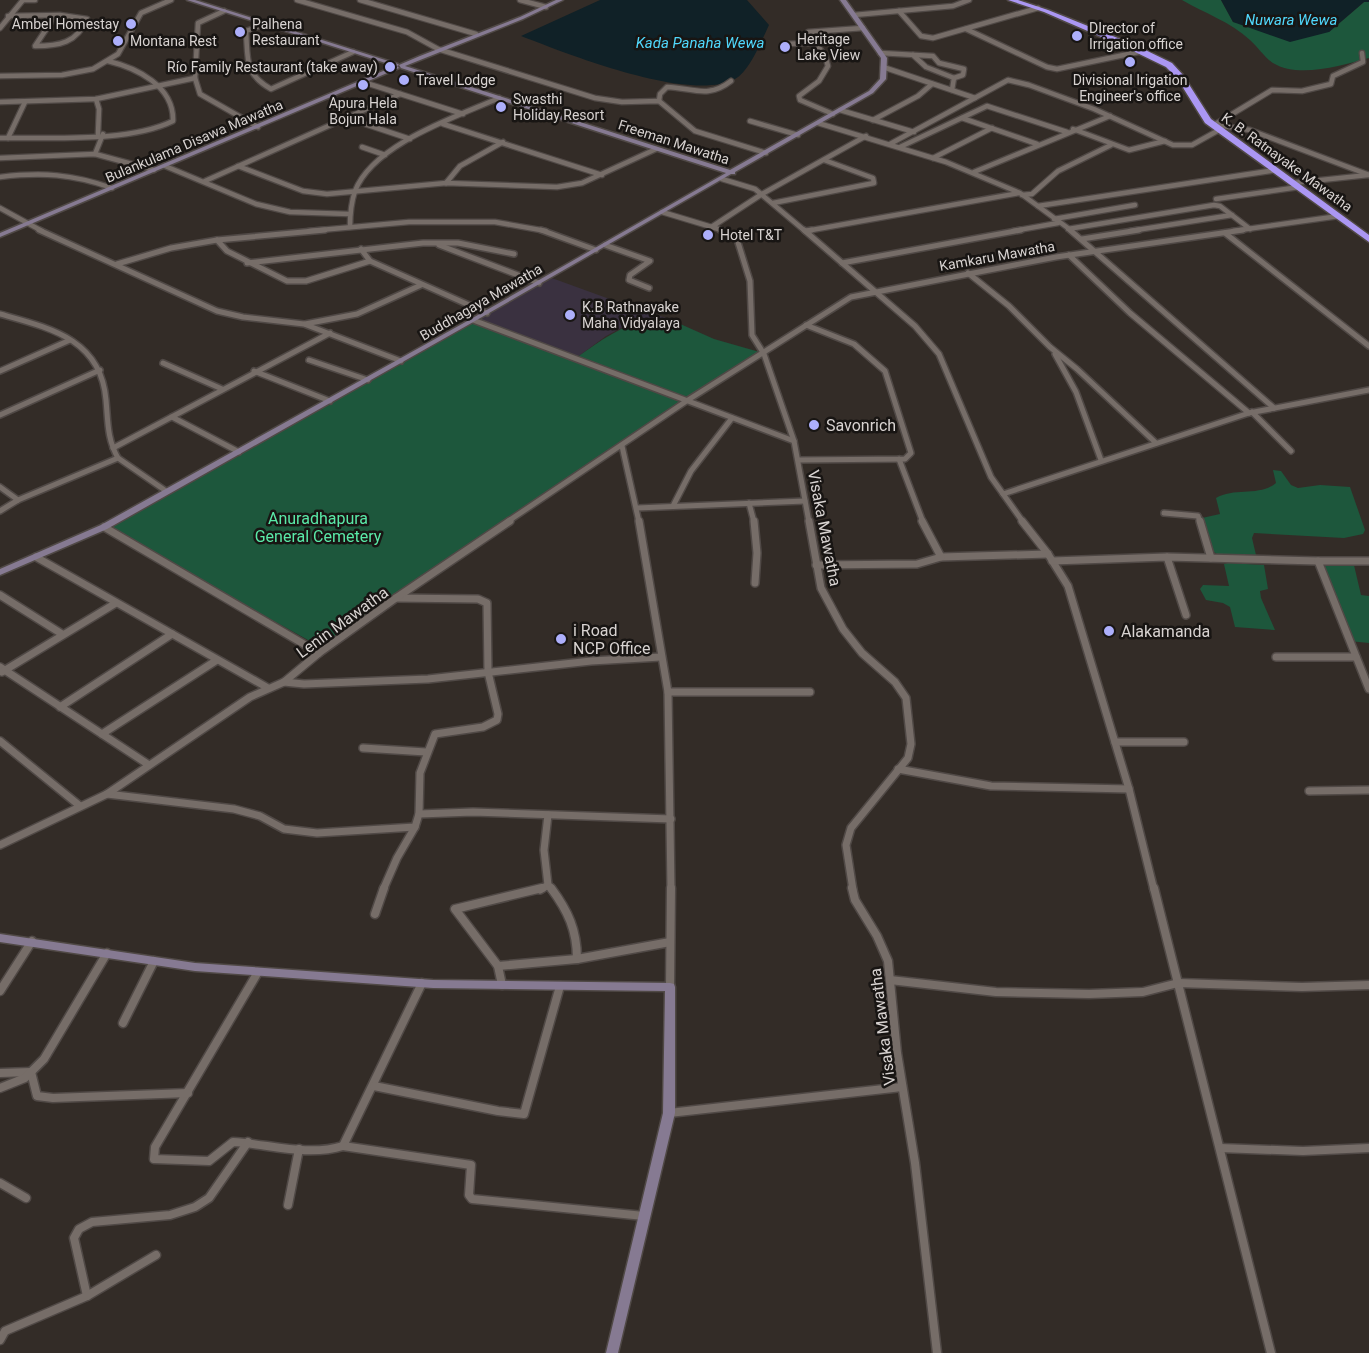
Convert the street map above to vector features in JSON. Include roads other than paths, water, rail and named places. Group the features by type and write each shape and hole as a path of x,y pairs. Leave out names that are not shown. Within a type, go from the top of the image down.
{"highway":[{"name":"K. B. Ratnayake Mawatha","path":"1011,0 1038,8 1143,51 1165,63 1174,70 1202,113 1217,127 1369,239"}],"main road":[{"name":"Freeman Mawatha","path":"190,0 733,173"},
{"name":"Bulankulama Disawa Mawatha","path":"0,235 438,49 561,0"},
{"path":"843,0 884,58 883,67"},
{"name":"Buddhagaya Mawatha","path":"0,572 104,526 368,380 733,173 871,92 883,79 883,67"},
{"path":"0,938 195,967 258,972 422,983 670,987 669,1113 612,1353"}],"street":[{"path":"0,28 23,0 35,0"},
{"path":"0,76 73,73 108,61 125,45 139,15 171,0"},
{"path":"297,0 407,32 438,49 595,98 622,102 659,101 695,131 766,153"},
{"path":"360,0 476,34"},
{"path":"520,0 546,7"},
{"path":"854,15 953,6 969,0"},
{"path":"899,11 924,37 937,38 1038,8"},
{"path":"224,11 198,23 195,78 200,94 258,127"},
{"path":"8,16 55,16 81,16 87,18 85,27 72,41 61,45 35,46 55,16"},
{"path":"265,24 246,31 249,68 256,82 271,89 353,52"},
{"path":"863,28 808,32 827,60 827,69 817,83 799,96 800,100 836,112 914,132"},
{"path":"966,29 1047,68 1057,69 1143,51"},
{"path":"784,44 814,43"},
{"path":"880,52 928,54 939,63 964,69 963,75 954,78 942,72 933,72 918,64 913,55"},
{"path":"890,144 1008,80 1110,116 1165,141 1188,147 1197,144 1217,127 1272,90 1302,91 1331,84 1333,76 1363,62 1362,53"},
{"path":"0,138 148,131 168,125 173,121 169,104 159,84 142,72 108,61"},
{"path":"883,67 975,98"},
{"path":"0,102 96,99 195,78"},
{"path":"952,90 954,78"},
{"path":"659,101 660,94 668,87 710,93 721,91 731,81"},
{"path":"363,82 463,114"},
{"path":"873,120 918,96 932,84"},
{"path":"205,181 400,94"},
{"path":"350,227 349,214 354,192 375,161 410,139 499,98"},
{"path":"95,154 100,134 99,109 96,99"},
{"path":"8,138 25,102"},
{"path":"900,147 979,109 993,107 1067,132"},
{"path":"974,172 1073,129 1110,116"},
{"path":"346,118 410,139"},
{"path":"962,118 1037,144"},
{"path":"750,121 798,135"},
{"path":"818,123 866,136 974,172 1021,194 1082,239 1274,408"},
{"path":"443,124 502,141 602,175"},
{"path":"1217,127 1229,125 1255,131 1298,150 1369,175"},
{"path":"932,158 992,128"},
{"path":"1073,129 1129,150 1165,141"},
{"path":"662,213 710,228 762,194 866,136"},
{"path":"446,183 460,166 502,141"},
{"path":"806,231 1032,194 1056,171 1089,158 1111,145"},
{"path":"362,147 384,155"},
{"path":"238,166 303,191 327,194 446,183 558,187 582,183 656,149"},
{"path":"0,158 95,154 154,170"},
{"path":"773,203 874,183 873,178 824,160"},
{"path":"165,166 256,204 290,212 349,214"},
{"path":"1038,206 1276,170"},
{"path":"0,177 56,172 81,177 112,188"},
{"path":"1216,199 1369,175"},
{"path":"722,179 755,189 762,194 915,326 939,354 982,458 1003,494 1037,543 1050,557 1068,586 1129,789 1271,1353"},
{"path":"842,263 1135,205"},
{"path":"1067,229 1214,205 1220,206 1250,229"},
{"path":"0,208 26,224 217,311 243,317 304,324 401,361"},
{"path":"1082,239 1232,215"},
{"name":"Kamkaru Mawatha","path":"688,400 852,297 968,273 1094,251 1339,216"},
{"path":"117,264 171,248 217,240 409,222 495,222 542,230 597,250"},
{"name":"Visaka Mawatha","path":"710,228 732,232 736,236 750,282 750,328 755,344 764,354 794,441 821,588 843,629 862,653 895,682 906,698 911,744 908,758 851,828 846,845 848,869 855,900 877,936 888,961 937,1353"},
{"path":"1225,233 1369,346"},
{"path":"217,240 226,251 247,263 277,278 297,282 370,261"},
{"path":"247,263 434,243 458,243 514,254"},
{"path":"434,243 539,283"},
{"path":"605,245 650,261 630,275 629,280 649,288"},
{"path":"361,249 370,261 487,313"},
{"path":"1070,255 1130,313 1250,413 1291,451"},
{"path":"968,273 1009,306 1050,347 1077,369 1156,443"},
{"path":"304,324 357,314 421,285"},
{"path":"0,314 40,325 91,353 106,383 108,436 118,458 166,491"},
{"path":"473,320 794,441"},
{"path":"798,460 904,459 910,453 885,371 854,344 806,325"},
{"path":"113,448 254,371 330,333"},
{"path":"1,370 70,340"},
{"path":"1050,347 1069,374 1083,402 1101,460"},
{"path":"309,360 368,380"},
{"path":"163,363 222,388"},
{"path":"0,415 100,370"},
{"path":"254,371 330,401"},
{"path":"1003,494 1250,413 1369,391"},
{"name":"Lenin Mawatha","path":"0,845 107,794 250,697 284,682 319,652 396,598 688,400"},
{"path":"172,417 239,452"},
{"path":"673,506 678,491 732,418"},
{"path":"621,446 637,508 660,657 668,692 671,819 670,987"},
{"path":"0,511 18,500 118,458"},
{"path":"899,459 911,499 940,557"},
{"path":"0,487 18,500"},
{"path":"637,508 805,501"},
{"path":"749,504 756,524 755,583"},
{"path":"1164,513 1198,516 1211,558"},
{"path":"104,526 319,652"},
{"path":"36,557 268,688"},
{"path":"816,565 917,564 940,557 1167,557 1369,561"},
{"path":"1167,557 1186,615"},
{"path":"1317,561 1369,689"},
{"path":"0,595 62,634"},
{"path":"375,914 388,877 415,827 419,814 416,788 426,752 435,734 442,731 483,728 497,720 498,714 488,672 487,603 483,600 396,598"},
{"path":"116,603 2,670 149,765"},
{"path":"60,707 172,634"},
{"path":"284,682 304,684 428,679 591,661 660,657"},
{"path":"1276,657 1356,657"},
{"path":"102,734 218,660"},
{"path":"668,692 810,692"},
{"path":"0,741 80,806"},
{"path":"1115,742 1184,742"},
{"path":"363,748 426,752"},
{"path":"898,769 991,786 1129,789"},
{"path":"1309,791 1369,790"},
{"path":"107,794 234,809 260,816 284,830 317,833 415,827"},
{"path":"419,814 474,812 671,819"},
{"path":"548,815 543,850 548,885 570,914 577,935 577,959"},
{"path":"502,985 498,966 455,909 540,890 548,885"},
{"path":"0,991 32,941"},
{"path":"498,966 577,959 670,942"},
{"path":"0,1088 25,1078 44,1059 107,953"},
{"path":"123,1023 154,961"},
{"path":"258,972 154,1147 154,1159 209,1161 233,1142 299,1149 336,1150 343,1146 422,983"},
{"path":"890,980 996,992 1089,994 1143,992 1178,983 1302,987 1369,985"},
{"path":"374,1086 498,1111 524,1114 560,986"},
{"path":"0,1073 31,1072"},
{"path":"31,1072 37,1096 188,1093"},
{"path":"669,1113 902,1087"},
{"path":"87,1296 74,1238 79,1228 92,1222 170,1215 195,1207 209,1198 248,1142"},
{"path":"343,1146 471,1165 469,1195 472,1199 645,1216"},
{"path":"1220,1148 1303,1151 1369,1148"},
{"path":"288,1204 299,1149"},
{"path":"0,1183 26,1198"},
{"path":"0,1340 5,1332 87,1296 156,1255"}],"water":[{"name":"Kada Panaha Wewa","path":"600,0 747,0 769,25 745,70 735,79 715,85 689,85 660,81 598,64 521,36"},
{"name":"Nuwara Wewa","path":"1221,0 1369,0 1369,2 1364,2 1329,32 1290,42 1233,22"}],"place":[{"name":"Ambel Homestay","path":"131,24"},
{"name":"Palhena Restaurant","path":"240,32"},
{"name":"DIrector of Irrigation office","path":"1077,36"},
{"name":"Montana Rest","path":"118,41"},
{"name":"Heritage Lake View","path":"785,47"},
{"name":"Divisional Irigation Engineer's office","path":"1130,62"},
{"name":"Río Family Restaurant (take away)","path":"390,67"},
{"name":"Travel Lodge","path":"404,80"},
{"name":"Apura Hela Bojun Hala","path":"363,85"},
{"name":"Swasthi Holiday Resort","path":"501,107"},
{"name":"Hotel T&T","path":"708,235"},
{"name":"K.B Rathnayake Maha Vidyalaya","path":"570,315"},
{"name":"Savonrich","path":"814,425"},
{"name":"Alakamanda","path":"1109,631"},
{"name":"i Road NCP Office","path":"561,639"}],"park label":[{"name":"Anuradhapura General Cemetery","path":"318,527"}]}
